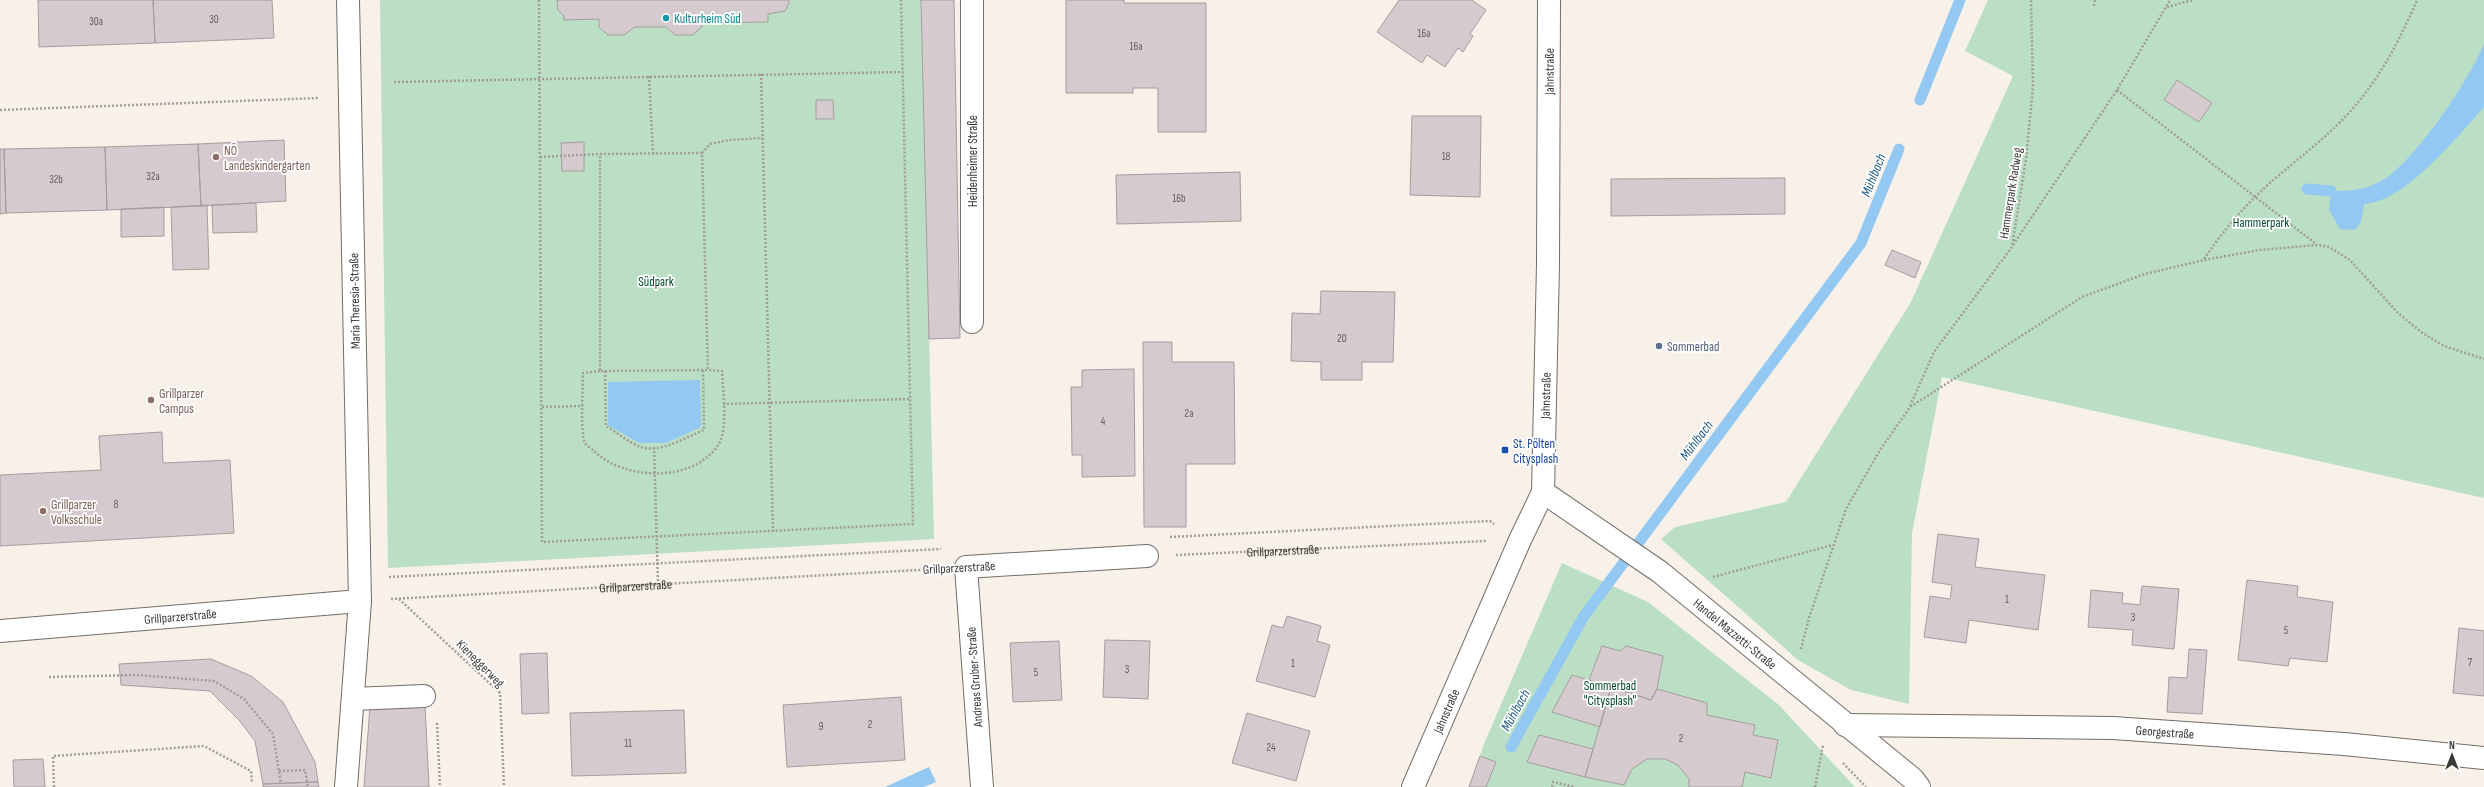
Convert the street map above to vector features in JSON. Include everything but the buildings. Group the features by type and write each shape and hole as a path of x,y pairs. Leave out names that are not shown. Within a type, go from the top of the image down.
{"street":[{"name":"Maria Theresia-Straße","path":"346,787 360,601 348,0"},
{"name":"Heidenheimer Straße","path":"972,0 972,322"},
{"name":"Jahnstraße","path":"1413,787 1520,540 1543,492 1548,264 1549,0"},
{"name":"Handel Mazzetti-Straße","path":"1543,492 1660,572 1799,688 1913,779 1919,787"},
{"name":"Grillparzerstraße","path":"966,567 1147,556"},
{"name":"Andreas Gruber-Straße","path":"966,567 982,787"},
{"name":"Grillparzerstraße","path":"0,631 360,601"},
{"path":"353,699 424,696"},
{"name":"Georgestraße","path":"1845,725 2113,728 2344,744 2484,758"}],"path":[{"path":"539,0 542,542 913,524 903,72 900,0"},
{"name":"Hammerpark Radweg","path":"1910,407 1934,352 2012,247 2026,159 2034,87 2031,0"},
{"path":"2094,6 2095,0"},
{"path":"2012,247 2117,90 2167,8 2170,0"},
{"path":"2167,8 2194,0"},
{"path":"2204,260 2224,231 2254,198 2325,137 2348,114 2396,46 2417,0"},
{"path":"394,82 903,72"},
{"path":"761,74 773,531"},
{"path":"649,76 653,153"},
{"path":"2117,90 2254,198 2317,245 2338,251 2350,260 2398,313 2421,332 2444,346 2484,359"},
{"path":"0,110 351,97"},
{"path":"708,370 702,153 710,144 729,140 762,138"},
{"path":"540,157 600,154 702,153"},
{"path":"600,154 600,372"},
{"path":"1799,688 1798,660 1833,544 1846,509 1880,450 1910,407 2082,296 2145,274 2204,260 2259,250 2317,245"},
{"path":"605,372 606,426 640,446 654,447 668,445 704,430 703,370"},
{"path":"708,370 722,372 723,431 719,443 707,458 682,470 655,473 629,470 602,458 585,443 583,373 708,370"},
{"path":"723,404 910,399"},
{"path":"542,407 583,406"},
{"path":"654,447 658,584"},
{"name":"Grillparzerstraße","path":"1147,556 1520,540"},
{"path":"1678,587 1833,544"},
{"name":"Grillparzerstraße","path":"398,599 966,567"},
{"name":"Kieneggerweg","path":"398,599 500,693 504,787"},
{"path":"49,677 137,675 214,681 244,699 273,734 281,784"},
{"path":"424,696 435,696 440,787"},
{"path":"1814,787 1823,743"},
{"path":"54,787 53,756 204,746 251,771 252,782"},
{"path":"279,771 305,770 308,787"},
{"path":"1552,787 1553,782 1575,787"}],"green space":[{"name":"Südpark","path":"380,0 921,0 934,539 388,568"},
{"name":"Hammerpark","path":"1988,0 2484,0 2484,498 1942,377 1912,533 1909,704 1851,690 1798,660 1661,539 1675,527 1786,502 1911,302 2013,76 1965,51"},
{"name":"Sommerbad \"Citysplash\"","path":"1562,563 1648,602 1779,705 1855,787 1469,787 1484,744"}],"water":[{"path":"2484,44 2484,107 2446,150 2413,180 2380,201 2364,204 2361,222 2355,230 2340,229 2329,210 2331,191 2364,188 2383,180 2396,170 2410,156 2440,118 2467,77"},
{"path":"700,380 701,427 666,443 639,443 608,425 608,382"},
{"path":"929,767 936,782 924,787 885,787"}],"waterway":[{"name":"Mühlbach","path":"1920,100 1960,0"},
{"name":"Mühlbach","path":"1511,747 1584,616 1861,243 1899,149"},
{"path":"2307,189 2331,191"}],"place":[{"name":"Kulturheim Süd","path":"666,18"},
{"name":"NÖ Landeskindergarten","path":"216,157"},
{"name":"Sommerbad","path":"1659,346"},
{"name":"Grillparzer Campus","path":"151,400"},
{"name":"St. Pölten Citysplash","path":"1505,450"},
{"name":"Grillparzer Volksschule","path":"43,511"}]}
